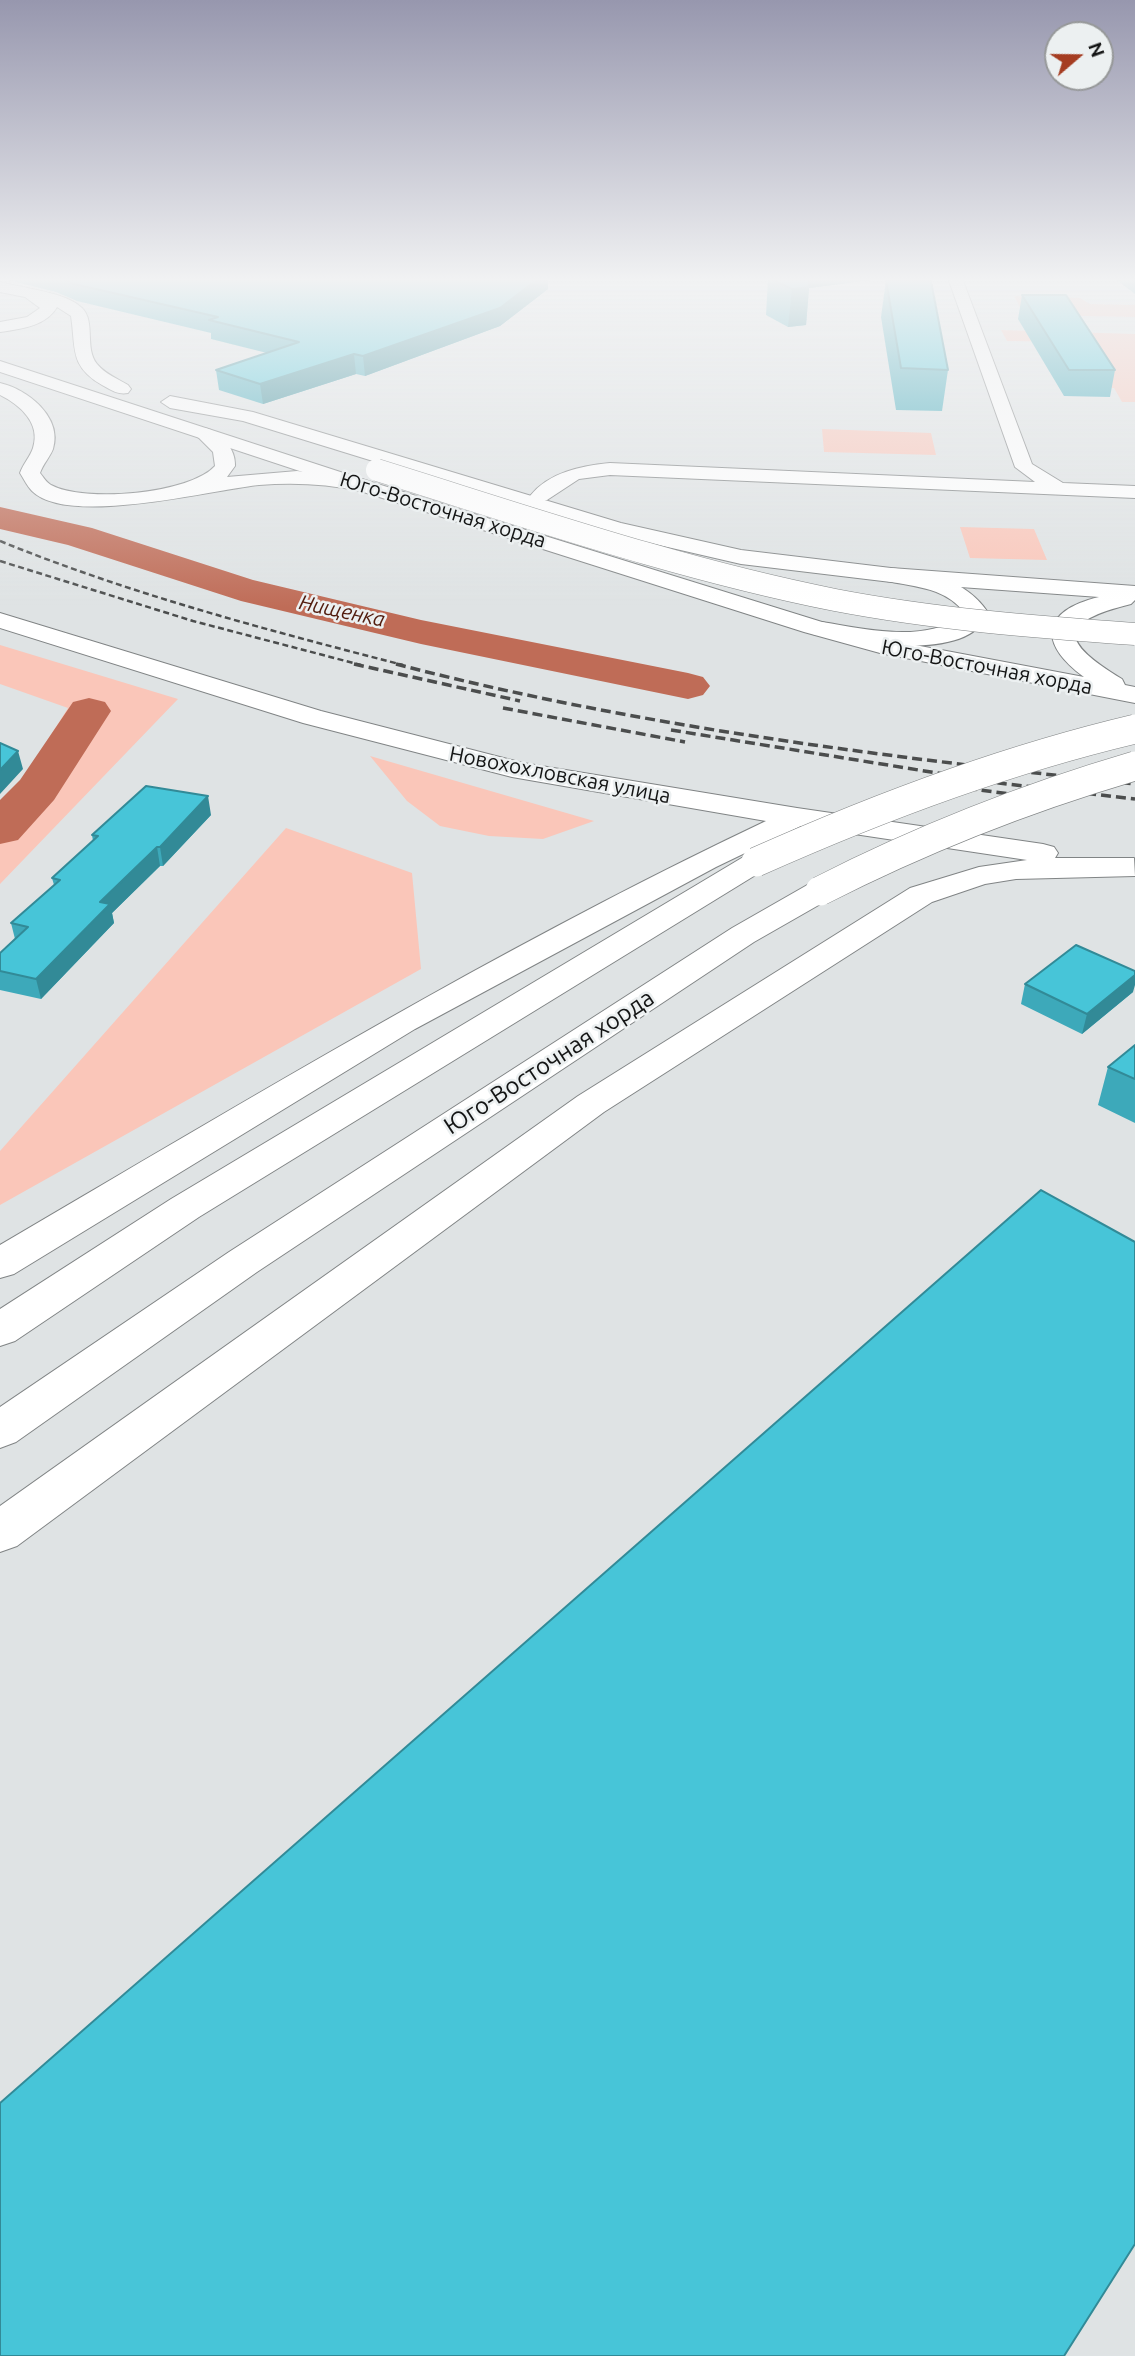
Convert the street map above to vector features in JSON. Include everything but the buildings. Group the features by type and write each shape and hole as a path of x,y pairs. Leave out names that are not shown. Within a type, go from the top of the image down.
{"main road":[{"path":"2,388 26,401 45,431 43,449 30,473 32,479 44,489 67,496 99,500 134,499 220,484 278,478 369,478"},
{"name":"Юго-Восточная хорда","path":"66,388 205,434 701,569 901,611 1003,624 1135,634"},
{"name":"Юго-Восточная хорда","path":"119,388 369,478 813,627 880,646 1135,694"},
{"path":"147,397 246,416 668,542 767,561 891,575 1135,595"},
{"path":"169,494 198,485 224,469 227,457 217,443 205,434"},
{"path":"813,627 865,636 925,637 952,634 973,620 975,611 970,603 948,588 891,575"},
{"path":"1135,595 1086,608 1064,626 1062,637 1066,650 1077,663 1091,673 1135,694"},
{"name":"Новохохловская улица","path":"0,620 312,717 424,748 522,771 797,817 1135,867"},
{"path":"813,627 883,660 953,685"},
{"path":"1096,714 1135,719"},
{"path":"0,1330 185,1208 756,862 830,828 1018,758 1135,729"},
{"name":"Юго-Восточная хорда","path":"0,1430 243,1262 743,935 890,854 980,816 1069,785 1135,766"},
{"path":"669,796 704,840"},
{"path":"0,1264 704,840 797,817"},
{"path":"0,1532 591,1104 921,895 962,880 997,872 1034,868 1135,867"}],"street":[{"path":"995,388 1024,467 1058,488"},
{"path":"1044,463 1058,488"},
{"path":"540,496 566,476 585,470 610,469 1135,492"}],"shaded area":[{"path":"1103,388 1135,388 1135,402 1122,402 1114,388"},
{"path":"822,429 931,433 936,455 824,452"},
{"path":"960,527 1034,529 1047,560 970,558"},
{"path":"0,645 178,699 0,884 0,807 19,785 68,708 0,684"},
{"path":"370,756 594,821 543,839 489,836 440,826 407,801"},
{"path":"286,828 412,873 421,969 0,1205 0,1151"}],"waterway":[{"name":"Нищенка","path":"0,518 79,536 241,589 421,632 688,686"},
{"name":"Нищенка","path":"0,829 37,790 89,711"}],"railway":[{"path":"0,541 149,594 403,665"},
{"path":"0,561 193,621 361,665"},
{"path":"354,664 520,701"},
{"path":"396,664 578,706 670,723 856,751 1135,784"},
{"path":"503,708 685,742"},
{"path":"671,730 999,783 1135,799"},
{"path":"937,784 1024,796"}]}
